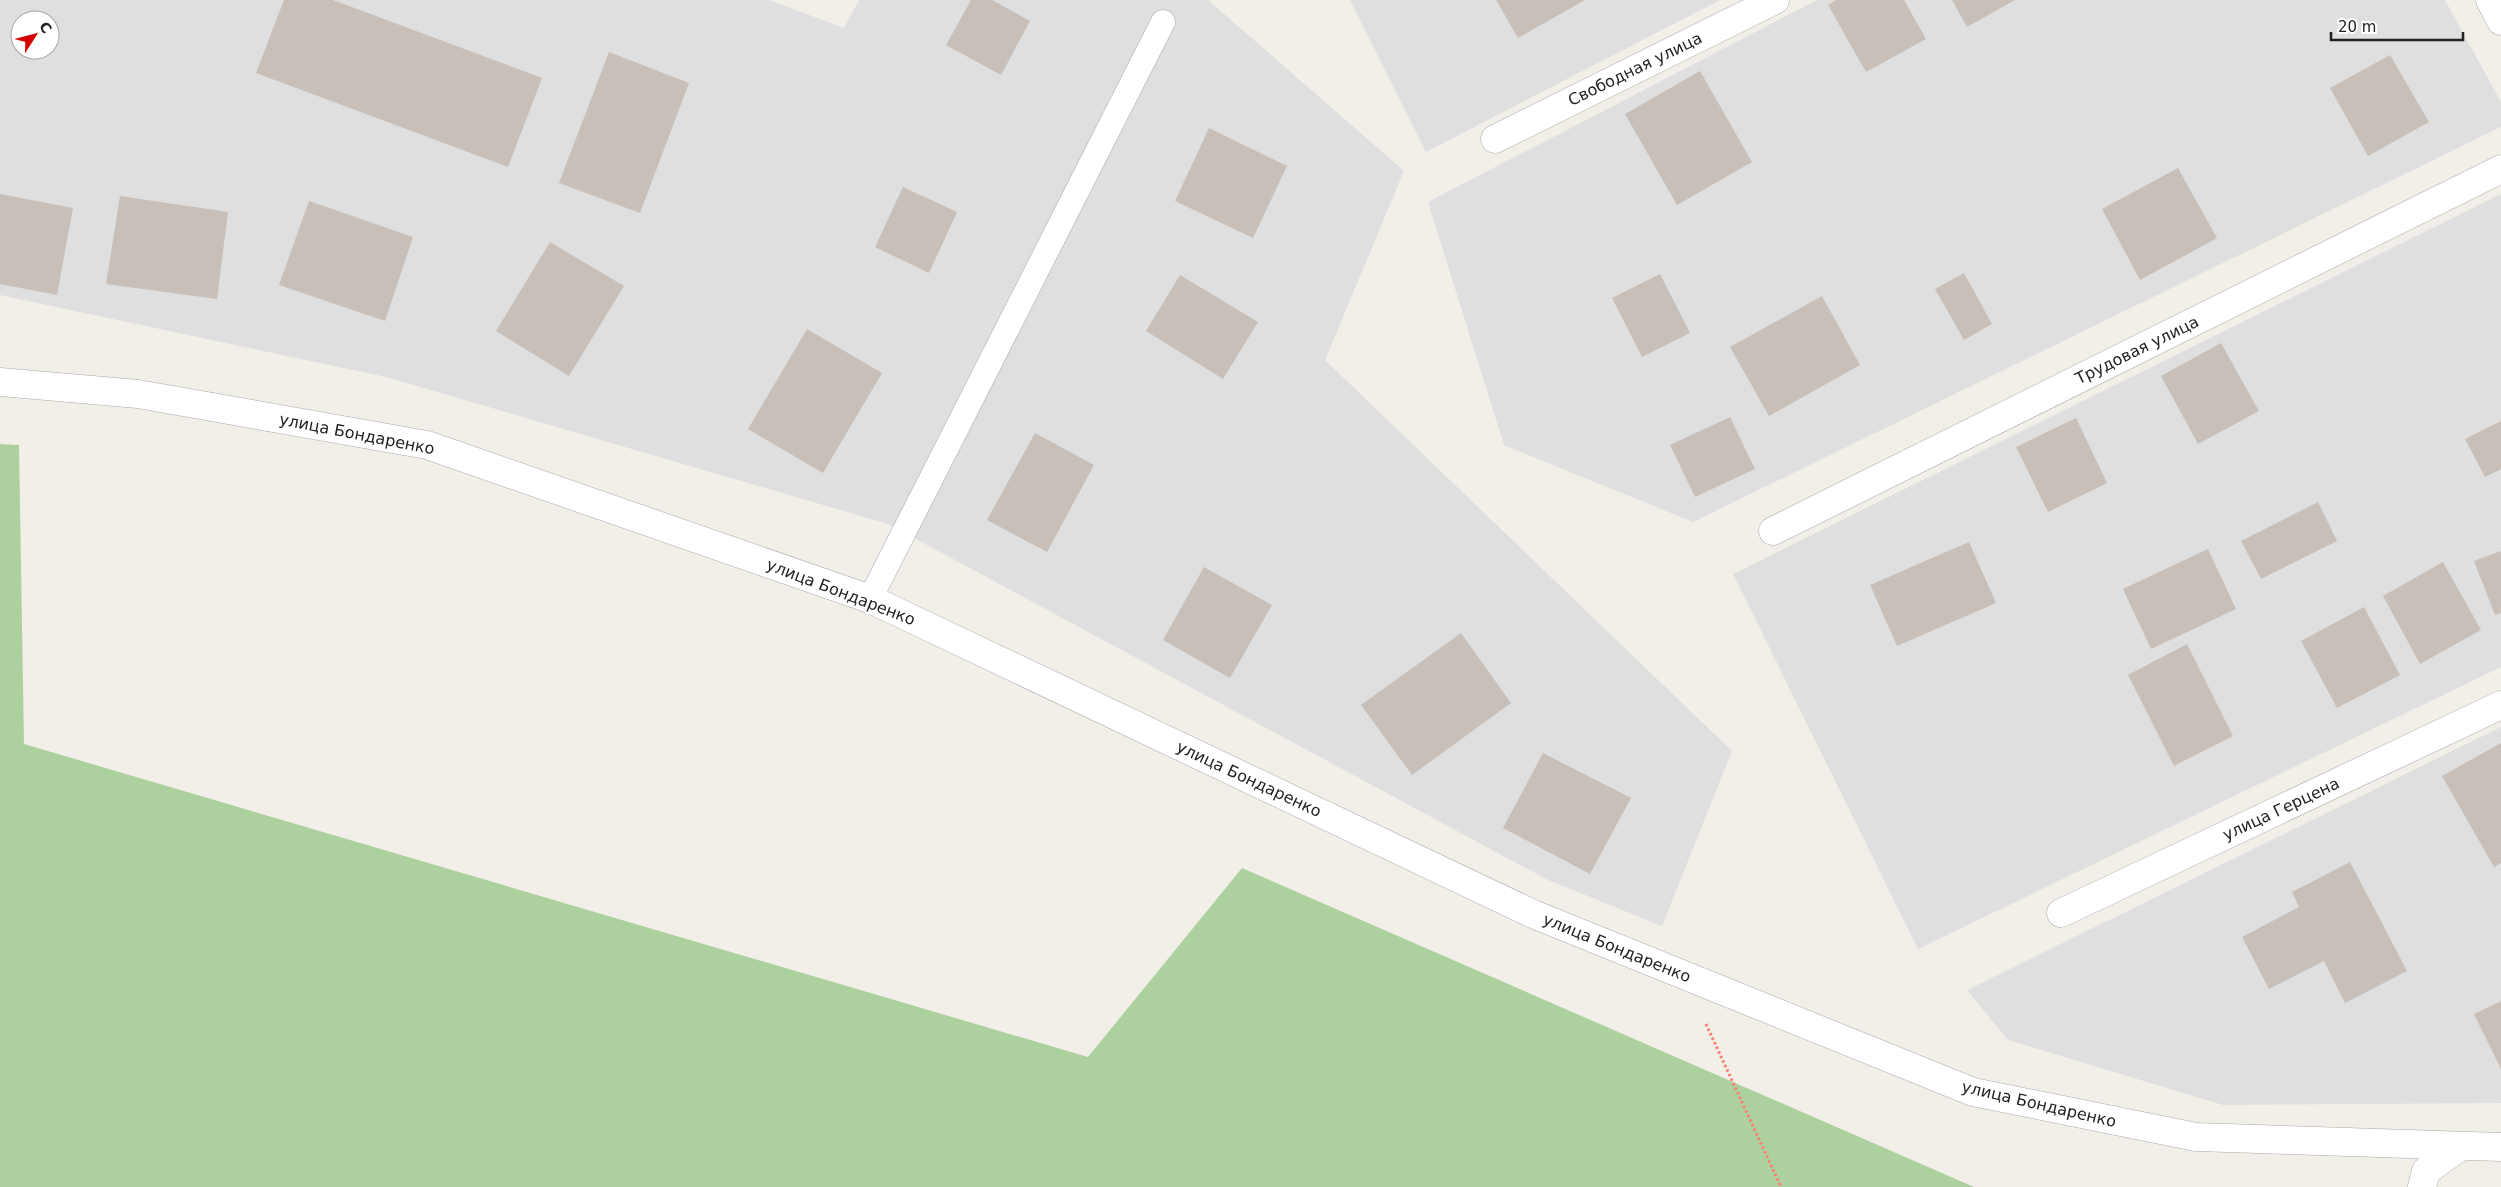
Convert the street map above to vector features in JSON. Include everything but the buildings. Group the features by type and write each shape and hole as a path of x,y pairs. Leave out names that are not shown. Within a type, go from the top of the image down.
{"street":[{"name":"Свободная улица","path":"1495,139 1775,0"},
{"path":"2490,0 2501,21"},
{"name":"Трудовая улица","path":"1773,531 2501,169"},
{"name":"улица Бондаренко","path":"0,382 138,394 427,445 870,600 1533,914 1973,1092 2196,1137 2501,1147"},
{"name":"улица Герцена","path":"2061,913 2501,705"},
{"path":"2422,1187 2426,1171 2460,1147"}],"lane":[{"path":"870,600 1163,22"}],"path":[{"path":"1682,974 1781,1187"}],"shaded area":[{"path":"0,0 769,0 844,28 859,0 1208,0 1404,171 1325,360 1732,751 1662,926 1548,880 888,524 386,377 0,295"},
{"path":"1350,0 1720,0 1426,152"},
{"path":"1817,0 2445,0 2501,102 2501,127 1693,522 1504,445 1428,202"},
{"path":"2501,194 2501,667 1918,949 1733,574"},
{"path":"2501,727 2501,1103 2223,1105 2008,1040 1967,990"}],"green space":[{"path":"0,444 19,445 24,744 1088,1057 1242,868 1974,1187 0,1187"}]}
